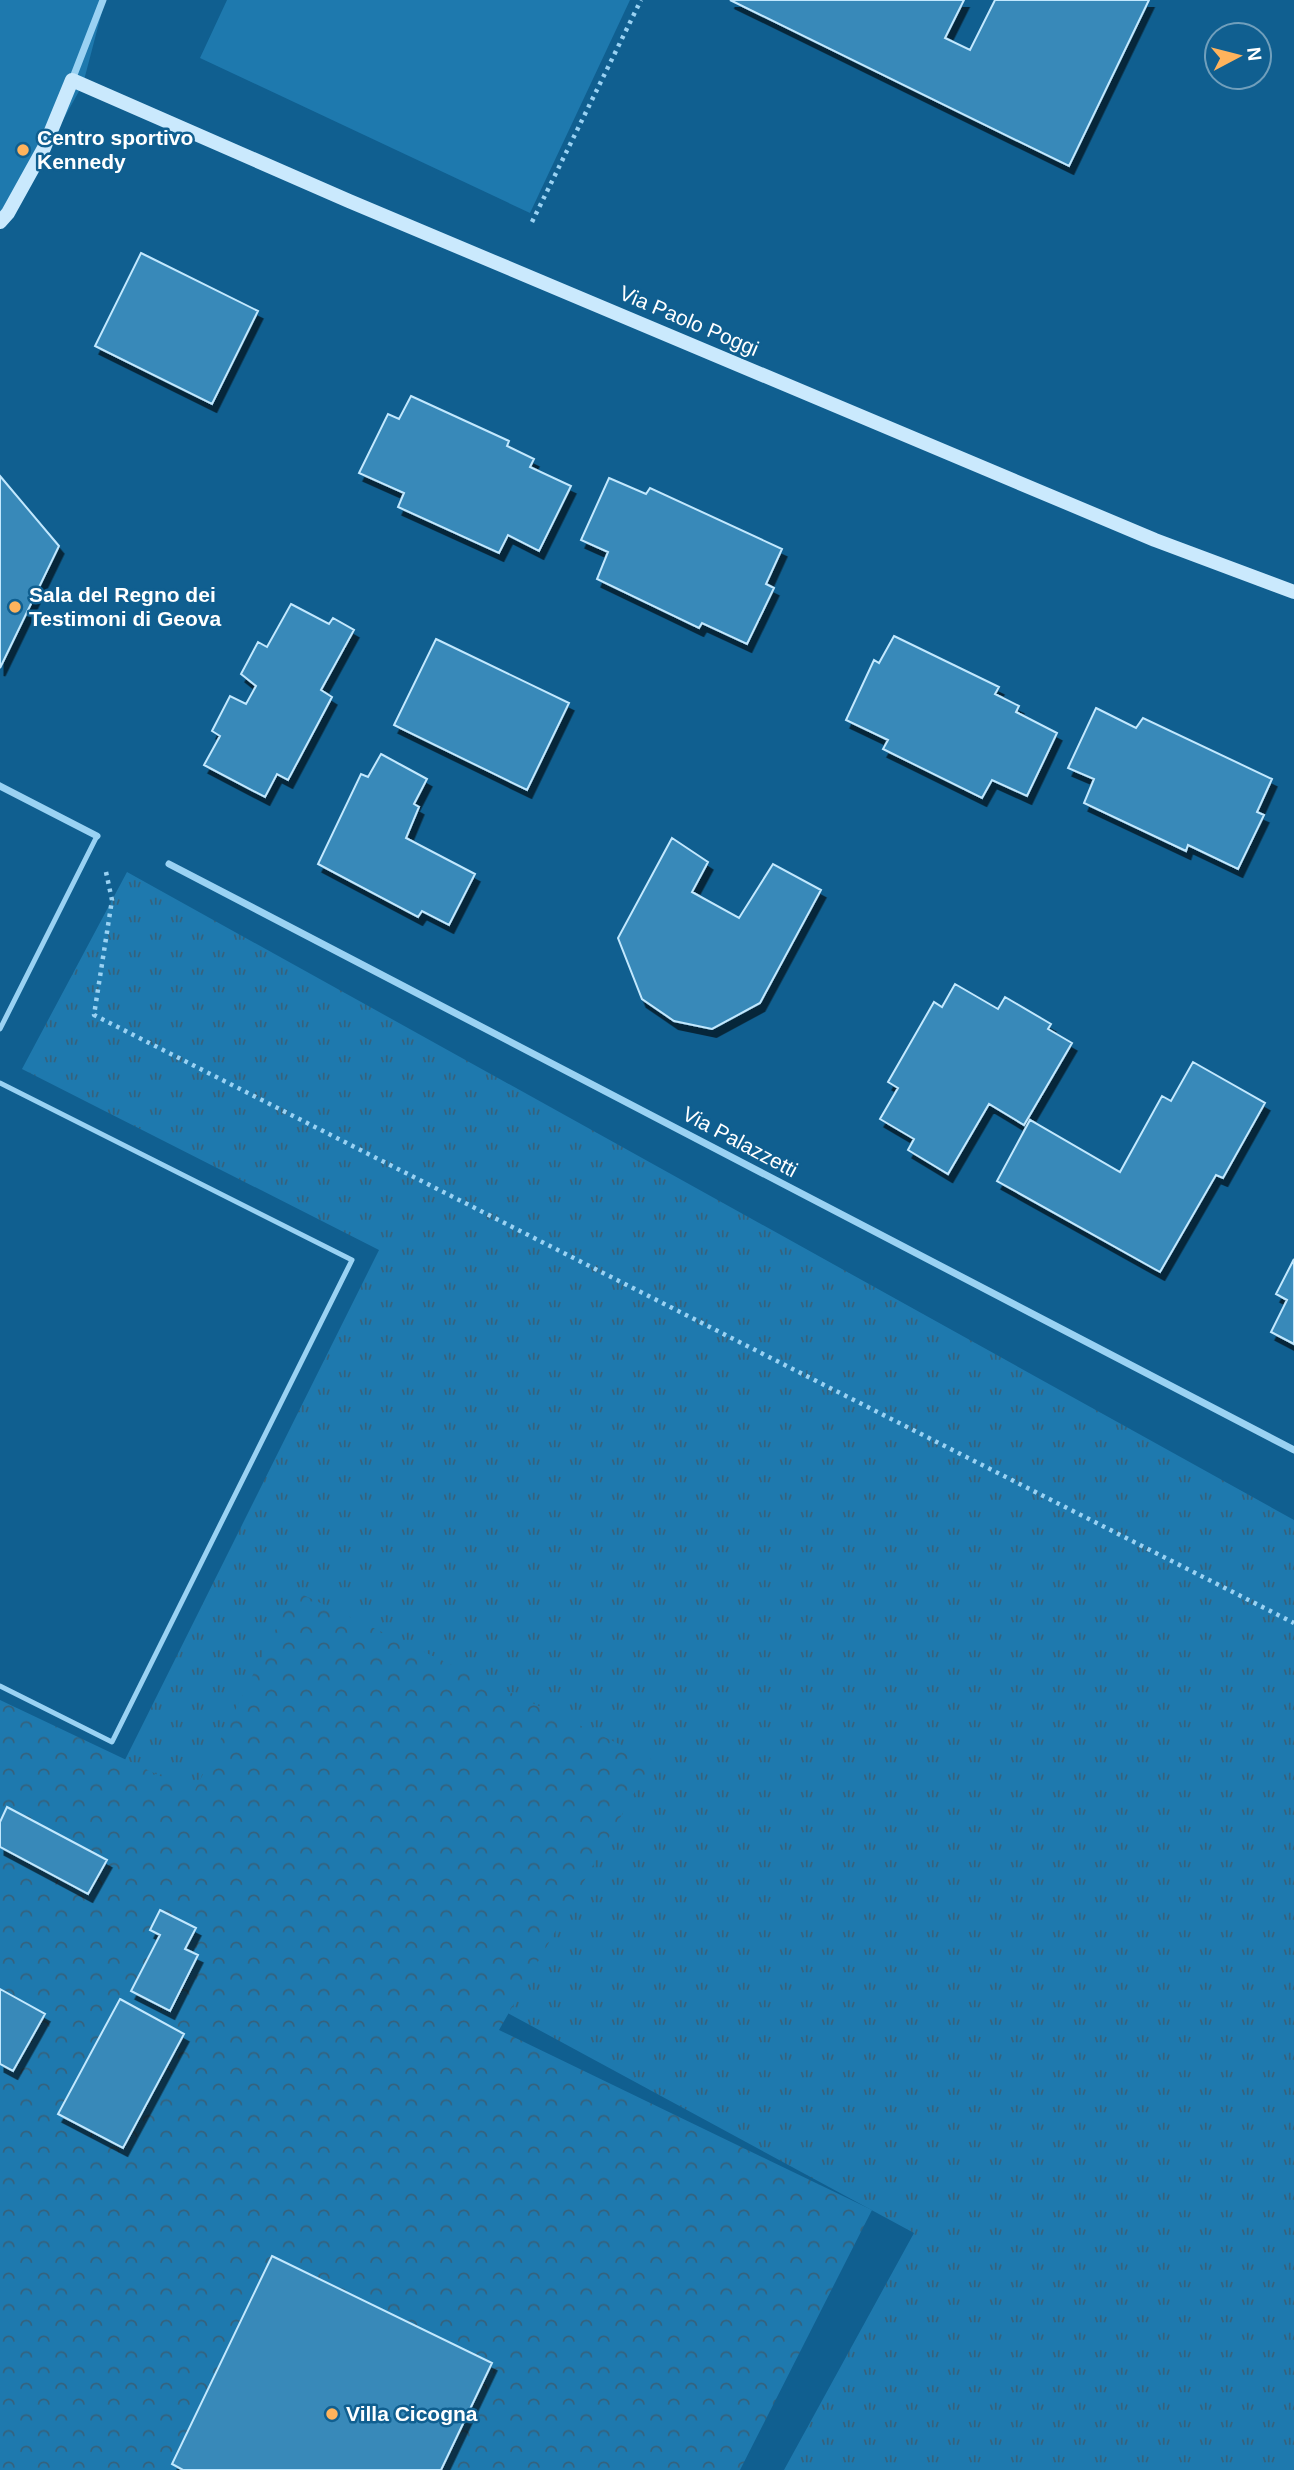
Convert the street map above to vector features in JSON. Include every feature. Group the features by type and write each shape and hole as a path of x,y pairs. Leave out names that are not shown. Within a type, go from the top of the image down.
{"main road":[{"path":"0,222 8,213 44,148 72,80"},
{"name":"Via Paolo Poggi","path":"72,80 349,201 1105,520 1294,592"}],"street":[{"path":"72,80 103,0"},
{"path":"0,786 97,836"},
{"name":"Via Palazzetti","path":"169,864 1294,1450"}],"lane":[{"path":"0,1029 97,836"},
{"path":"0,1083 352,1260 111,1742 0,1686"}],"path":[{"path":"532,222 641,0"},
{"path":"97,836 113,900 94,1016 1294,1623"}],"green space":[{"name":"Centro sportivo Kennedy","path":"0,0 105,0 83,84 9,217 0,222"},
{"path":"227,0 630,0 530,213 200,58"},
{"path":"127,872 1294,1520 1294,2470 784,2470 914,2233 107,1796 379,1250 22,1069"},
{"path":"295,1591 653,1760 499,2030 872,2210 740,2470 0,2470 0,1700 194,1792"}],"building":[{"path":"730,0 964,0 945,38 970,50 995,0 1149,0 1069,166"},
{"path":"141,253 258,311 212,404 95,346"},
{"path":"411,396 509,441 507,446 534,459 530,467 571,486 539,551 508,535 499,553 398,507 404,493 359,473 388,414 399,419"},
{"name":"Sala del Regno dei Testimoni di Geova","path":"0,476 59,546 0,668"},
{"path":"609,478 646,494 650,488 782,549 766,584 774,588 747,644 702,623 699,628 597,579 608,552 581,540"},
{"path":"291,604 329,624 333,618 354,630 321,690 332,697 288,780 277,774 265,797 204,765 220,736 212,731 230,696 246,704 256,686 241,674 258,642 267,647"},
{"path":"894,636 999,687 995,694 1019,706 1016,712 1057,733 1027,796 992,780 982,798 883,749 888,740 846,720 874,660 879,663"},
{"path":"436,639 569,703 527,790 394,725"},
{"path":"1096,708 1136,728 1143,718 1272,779 1257,812 1264,815 1238,869 1188,845 1186,851 1084,803 1094,779 1068,768"},
{"path":"381,754 427,779 414,804 419,807 406,838 475,874 449,925 422,911 418,917 318,864 361,774 368,777"},
{"path":"672,838 708,862 692,892 739,918 773,864 821,890 760,1003 712,1029 674,1021 642,999 618,938"},
{"path":"955,984 998,1009 1005,997 1051,1024 1048,1029 1072,1043 1024,1125 989,1104 948,1174 908,1150 914,1139 880,1119 898,1088 888,1082 934,1002 942,1007"},
{"path":"1193,1062 1265,1103 1223,1178 1216,1175 1160,1272 997,1181 1030,1120 1120,1172 1162,1096 1171,1101"},
{"path":"1294,1259 1294,1344 1271,1332 1287,1300 1276,1294"},
{"path":"7,1807 107,1860 88,1894 0,1847 0,1822"},
{"path":"160,1910 196,1928 185,1949 198,1955 170,2011 131,1991 160,1935 150,1930"},
{"path":"0,1989 45,2014 13,2071 0,2064"},
{"path":"120,1999 184,2034 123,2148 58,2114"},
{"name":"Villa Cicogna","path":"272,2256 492,2363 441,2470 183,2470 172,2464"}],"place":[{"name":"Centro sportivo Kennedy","path":"23,150"},
{"name":"Sala del Regno dei Testimoni di Geova","path":"15,607"},
{"name":"Villa Cicogna","path":"332,2414"}]}
